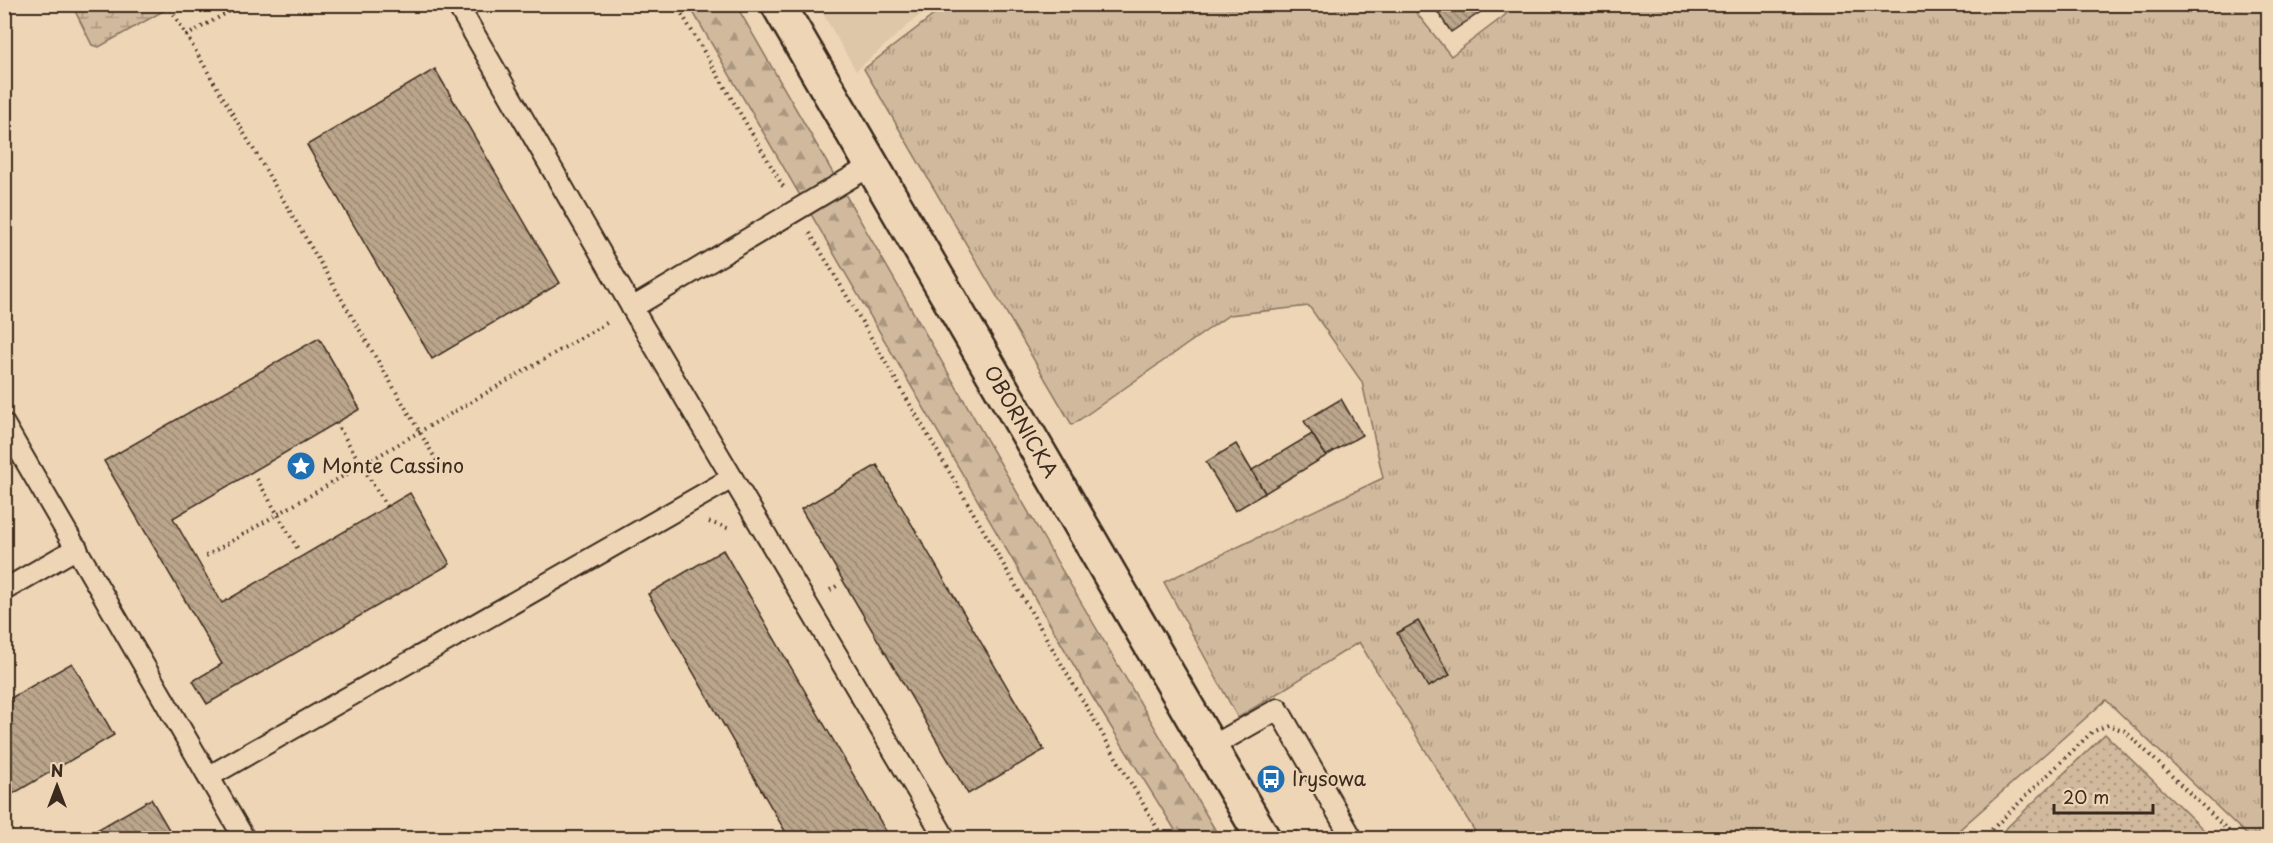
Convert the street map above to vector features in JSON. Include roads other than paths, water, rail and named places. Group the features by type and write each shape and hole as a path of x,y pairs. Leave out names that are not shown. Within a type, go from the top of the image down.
{"main road":[{"name":"OBORNICKA","path":"778,4 857,144 872,165 1263,838"}],"lane":[{"path":"457,4 632,308 945,838"},
{"path":"632,308 872,165"},
{"path":"4,424 244,838"},
{"path":"208,777 732,478"},
{"path":"4,590 77,548"},
{"path":"1211,747 1278,709 1352,838"}],"place":[{"name":"Monte Cassino","path":"301,466"},
{"name":"Irysowa","path":"1271,779"}]}
